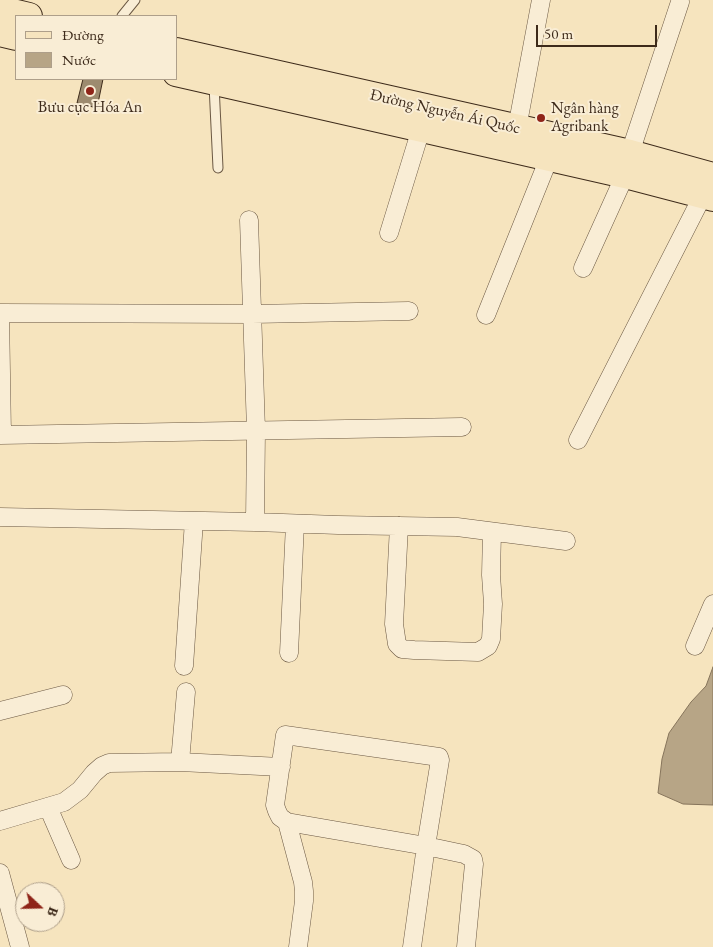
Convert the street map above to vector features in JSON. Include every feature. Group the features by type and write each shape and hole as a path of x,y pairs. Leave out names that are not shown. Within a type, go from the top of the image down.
{"main road":[{"path":"0,9 25,15"},
{"path":"0,33 15,37"},
{"name":"Đường Nguyễn Ái Quốc","path":"178,52 515,139 627,164 710,190"},
{"name":"Đường Nguyễn Ái Quốc","path":"178,73 420,129 515,139 549,158 627,164"}],"street":[{"path":"515,139 541,0"},
{"path":"583,268 627,164 680,2"},
{"path":"389,233 420,129"},
{"path":"486,315 549,158"},
{"path":"578,440 710,190"},
{"path":"250,220 256,430 255,522"},
{"path":"409,311 252,314 0,313 1,435 462,427"},
{"path":"0,517 457,527 566,542"},
{"path":"184,666 194,520"},
{"path":"289,653 295,524"},
{"path":"399,526 394,624 396,644 402,649 414,650 478,652 488,646 491,639 493,604 490,575 492,532"},
{"path":"695,646 713,604"},
{"path":"180,762 186,692"},
{"path":"0,711 63,695"},
{"path":"412,947 426,846 440,760 439,757 285,735 275,805 280,817 287,822 426,846 464,854 473,860 466,947"},
{"path":"0,821 64,802 73,797 102,766 109,763 180,762 281,767"},
{"path":"48,807 71,860"},
{"path":"287,822 304,891 298,947"},
{"path":"0,873 20,947"}],"lane":[{"path":"123,15 135,0"},
{"path":"214,82 218,168"}],"water":[{"path":"713,667 713,805 683,804 658,793 662,759 669,733 691,702 706,686"}],"building":[{"name":"Bưu cục Hóa An","path":"83,80 103,80 97,108 77,103"}],"place":[{"name":"Bưu cục Hóa An","path":"90,91"},
{"name":"Ngân hàng Agribank","path":"541,118"}]}
